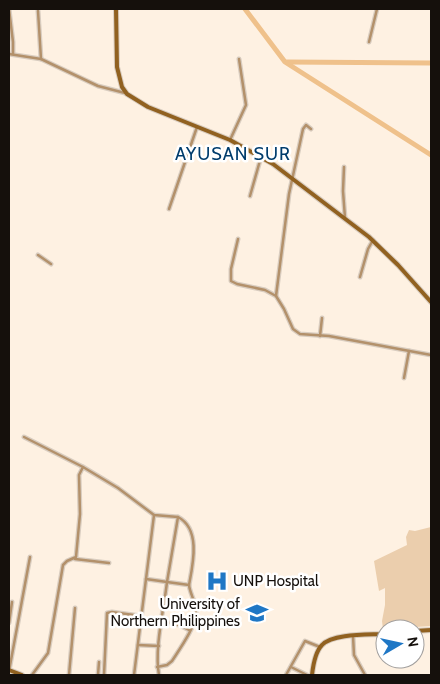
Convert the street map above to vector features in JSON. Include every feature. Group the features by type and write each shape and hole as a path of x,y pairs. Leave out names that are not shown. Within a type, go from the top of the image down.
{"street":[{"path":"9,9 13,54"},
{"path":"116,9 118,67 122,87 127,94"},
{"path":"369,42 376,9"},
{"path":"38,11 41,59"},
{"path":"9,54 41,59 98,86 127,94 148,107 230,140 261,157 373,240 431,302"},
{"path":"230,140 246,105 239,59"},
{"path":"276,296 293,179 303,129 306,125 311,129"},
{"path":"169,209 197,127"},
{"path":"250,196 261,157"},
{"path":"344,167 345,218"},
{"path":"238,239 231,269 231,281 266,290 276,296 296,332 303,335 320,336 431,354"},
{"path":"360,277 368,249 373,240"},
{"path":"38,255 51,264"},
{"path":"320,336 322,318"},
{"path":"404,378 409,351"},
{"path":"24,437 83,467 118,488 154,515 178,517 186,522 193,539 193,559 189,585 196,611 195,620 172,661 167,665 157,667"},
{"path":"75,558 80,514 79,475 83,467"},
{"path":"134,675 154,515"},
{"path":"159,675 157,667 162,621 178,517"},
{"path":"22,675 9,671 30,557"},
{"path":"32,675 48,654 63,565 70,559 75,558 109,563"},
{"path":"146,579 189,585"},
{"path":"9,623 12,602"},
{"path":"69,675 75,608"},
{"path":"104,675 106,613 142,616"},
{"path":"162,621 179,625 189,630"},
{"path":"312,675 318,652 328,640 375,635"},
{"path":"353,636 354,655 365,675"},
{"path":"286,675 305,641 321,647"},
{"path":"138,644 159,646"},
{"path":"98,675 99,662"},
{"path":"291,667 307,675"}],"shaded area":[{"path":"431,527 431,626 425,626 425,619 382,619 385,588 379,591 374,561 407,545 406,537 409,530 415,531"}],"waterway":[{"path":"245,9 285,62 431,155"},
{"path":"287,62 431,63"}],"place":[{"name":"UNP Hospital","path":"217,581"},
{"name":"University of Northern Philippines","path":"257,613"}],"district":[{"name":"AYUSAN SUR","path":"233,154"}]}
